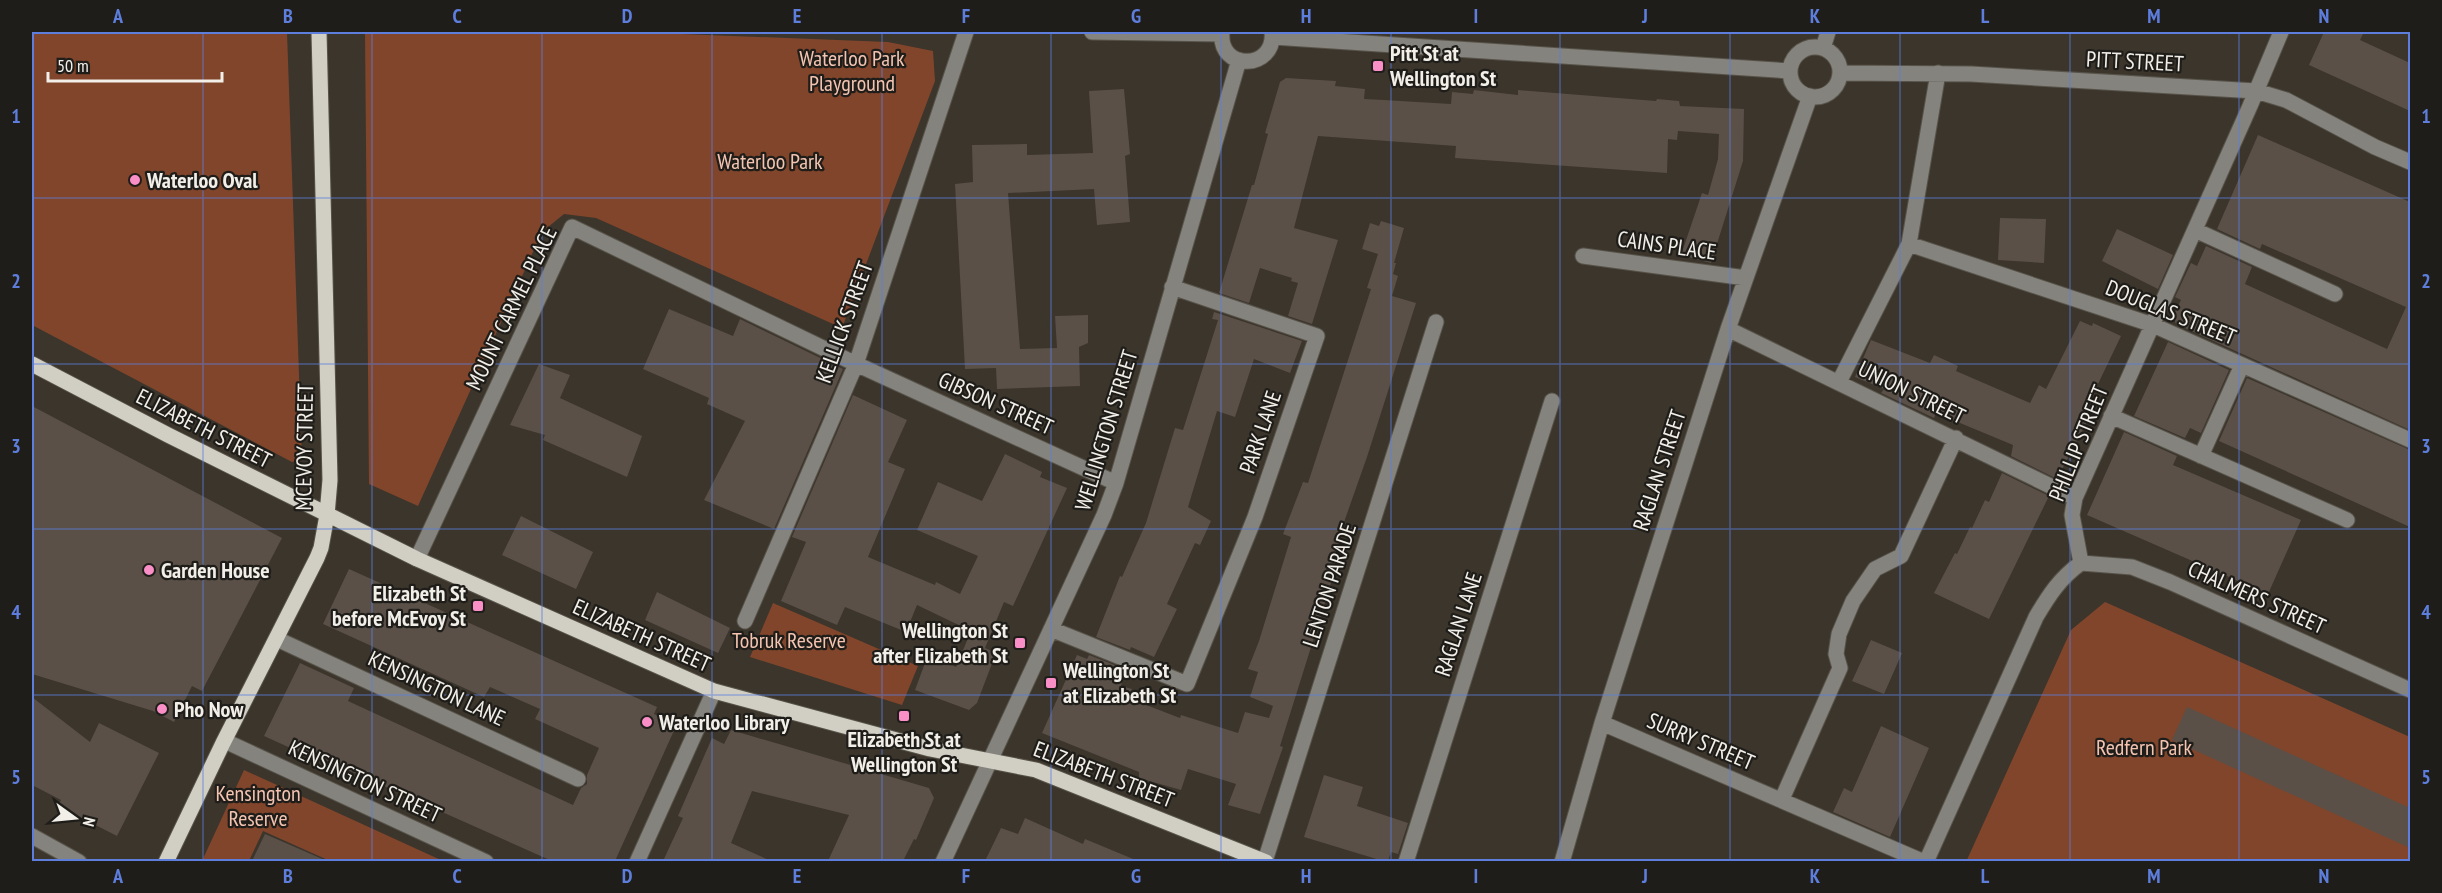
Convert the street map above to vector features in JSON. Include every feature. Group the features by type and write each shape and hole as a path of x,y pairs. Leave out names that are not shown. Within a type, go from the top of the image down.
{"main road":[{"name":"MCEVOY STREET","path":"166,861 321,549 327,515 330,468 319,32"},
{"name":"ELIZABETH STREET","path":"32,364 417,559 714,691 909,743 1036,770 1266,861"}],"street":[{"name":"KELLICK STREET","path":"745,621 856,364 966,32"},
{"path":"1092,32 1222,33 1226,50 1239,60 1254,61 1262,57 1271,45 1272,34 1790,71"},
{"path":"1823,48 1828,32"},
{"name":"PHILLIP STREET","path":"2081,563 2072,515 2075,498 2281,32"},
{"path":"1816,47 1823,48 1836,58 1840,73 1838,81 1827,94 1810,96 1798,90 1790,71 1792,63 1801,51 1816,47"},
{"name":"WELLINGTON STREET","path":"943,861 1104,515 1116,483 1239,60"},
{"name":"PITT STREET","path":"1840,73 1938,73 2256,91 2286,100 2375,147 2410,162"},
{"path":"1839,382 1909,244 1938,73"},
{"name":"RAGLAN STREET","path":"1562,861 1602,723 1728,329 1810,96"},
{"name":"MOUNT CARMEL PLACE","path":"417,559 572,227 856,364"},
{"path":"2195,230 2335,294"},
{"name":"DOUGLAS STREET","path":"1909,244 2153,324 2410,440"},
{"name":"CAINS PLACE","path":"1583,256 1746,278"},
{"name":"PARK LANE","path":"1051,629 1187,684 1255,517 1317,336 1172,286"},
{"name":"LENTON PARADE","path":"1266,861 1436,322"},
{"name":"UNION STREET","path":"1728,329 1956,438 2075,498"},
{"name":"GIBSON STREET","path":"856,364 1116,483"},
{"path":"2200,456 2242,365"},
{"name":"RAGLAN LANE","path":"1406,861 1552,401"},
{"path":"2111,416 2347,520"},
{"path":"1782,800 1840,668 1836,654 1839,634 1854,601 1875,569 1901,556 1956,438"},
{"path":"1925,861 2036,617 2052,590 2067,573 2081,563"},
{"name":"CHALMERS STREET","path":"2081,563 2132,567 2410,690"},
{"name":"KENSINGTON LANE","path":"277,639 578,779"},
{"path":"641,860 714,691"},
{"name":"SURRY STREET","path":"1602,723 1925,861"},
{"name":"KENSINGTON STREET","path":"225,741 486,861"},
{"path":"32,836 79,861"}],"green space":[{"path":"32,32 287,32 302,460 292,462 32,325"},
{"name":"Waterloo Park","path":"365,32 630,32 888,42 933,51 935,81 842,328 596,218 564,214 542,232 418,506 369,484"},
{"name":"Redfern Park","path":"2105,602 2410,737 2410,861 1966,862 2071,630"},
{"name":"Tobruk Reserve","path":"773,603 918,666 902,705 750,657"},
{"name":"Kensington Reserve","path":"244,770 443,861 330,861 263,831 249,861 202,861"}],"building":[{"path":"2324,32 2364,32 2360,40 2410,63 2410,111 2309,65"},
{"path":"1286,78 1336,81 1335,86 1365,89 1364,99 1451,104 1452,92 1473,94 1474,90 1518,95 1518,90 1656,101 1657,99 1679,101 1680,106 1744,109 1743,161 1711,263 1681,255 1702,193 1708,195 1718,159 1719,134 1678,131 1677,140 1668,139 1667,173 1455,158 1456,146 1318,136 1294,228 1338,240 1312,324 1288,316 1298,283 1291,281 1292,278 1260,268 1249,303 1219,293 1252,185 1254,185 1268,134 1265,133 1280,82"},
{"path":"1124,89 1130,154 1125,156 1130,222 1097,225 1094,189 1008,193 1020,349 1057,348 1055,316 1088,315 1088,343 1079,347 1080,386 997,389 996,368 965,369 955,184 973,182 972,145 1027,144 1027,155 1093,153 1089,91"},
{"path":"2258,135 2410,202 2410,430 2176,324 2173,316 2181,300 2175,297 2191,263 2197,266 2206,246 2252,267 2245,284 2387,349 2406,307 2262,244 2260,249 2217,229"},
{"path":"2000,218 2046,219 2044,263 1998,260"},
{"path":"1381,221 1404,228 1394,263 1396,263 1393,274 1398,276 1392,296 1416,303 1367,457 1337,542 1339,543 1333,559 1338,561 1280,746 1283,747 1260,814 1228,805 1236,784 1188,769 1181,790 1139,778 1139,772 1042,733 1077,655 1087,659 1089,655 1125,669 1121,686 1132,689 1128,698 1180,718 1181,715 1238,733 1245,712 1269,718 1273,706 1250,697 1258,672 1248,669 1291,537 1283,534 1303,482 1308,483 1371,289 1367,288 1378,254 1362,249 1370,223 1379,226"},
{"path":"2117,229 2173,255 2158,289 2102,261"},
{"path":"669,309 733,336 740,319 843,369 774,529 704,500 745,421 707,404 709,398 643,369"},
{"path":"1214,312 1302,341 1290,373 1254,359 1235,417 1217,411 1188,507 1211,521 1200,545 1195,543 1167,604 1177,609 1154,657 1131,647 1130,650 1096,637 1120,576 1122,577 1146,523 1175,428 1183,430 1218,320 1212,319"},
{"path":"2080,321 2092,326 2093,323 2121,336 2086,409 2092,412 2057,479 2011,456 2013,445 1936,413 1934,418 1881,393 1884,389 1855,377 1871,340 1930,363 1934,355 1958,366 1956,371 2030,403 2039,385 2046,389"},
{"path":"2168,342 2229,370 2201,433 2190,428 2185,438 2134,416"},
{"path":"539,364 570,375 560,398 642,436 627,477 543,440 545,435 510,425"},
{"path":"2247,378 2410,450 2410,527 2219,441"},
{"path":"853,395 907,420 888,462 905,469 868,557 935,585 936,582 960,594 978,556 917,530 938,482 982,501 1005,454 1042,472 1040,477 1067,488 1013,606 1004,602 985,648 996,653 977,703 969,710 915,690 928,655 956,667 971,631 917,605 906,632 845,607 837,625 781,601 806,542 792,537"},
{"name":"Garden House","path":"32,406 282,538 202,691 192,686 174,722 153,711 32,674"},
{"path":"2124,432 2177,456 2173,465 2301,520 2268,594 2087,515"},
{"path":"2002,473 2049,496 1989,619 1934,593 1970,527 1972,528 1985,500 1989,502"},
{"path":"521,516 593,552 576,589 502,555"},
{"path":"349,569 657,707 654,714 677,724 615,861 552,861 321,758 319,761 264,736 300,663 354,688 348,701 573,805 581,788 587,784 587,775 599,748 535,719 540,709 490,687 484,697 323,624"},
{"path":"657,592 730,628 718,653 645,620"},
{"path":"1871,640 1902,653 1884,694 1852,681"},
{"path":"32,697 90,742 99,723 159,753 117,836 58,806 61,800 32,785"},
{"path":"2187,707 2410,808 2410,848 2172,740"},
{"path":"1881,726 1929,748 1890,837 1833,812 1844,788 1852,792"},
{"path":"731,730 929,788 934,798 916,840 914,839 903,861 828,861 849,815 752,791 731,843 771,861 663,861 683,818 678,816 712,738 724,744"},
{"path":"1324,775 1363,787 1357,806 1408,823 1398,854 1391,852 1388,861 1383,861 1304,837"},
{"path":"1025,818 1083,844 1085,839 1138,861 985,861 1001,828 1018,834"},
{"path":"265,834 327,861 252,861"}],"place":[{"name":"Pitt St at Wellington St","path":"1378,66"},
{"name":"Waterloo Oval","path":"135,180"},
{"name":"Garden House","path":"149,570"},
{"name":"Elizabeth St before McEvoy St","path":"478,606"},
{"name":"Wellington St after Elizabeth St","path":"1020,643"},
{"name":"Wellington St at Elizabeth St","path":"1051,683"},
{"name":"Pho Now","path":"162,709"},
{"name":"Elizabeth St at Wellington St","path":"904,716"},
{"name":"Waterloo Library","path":"647,722"}],"park label":[{"name":"Waterloo Park Playground","path":"852,70"}]}
